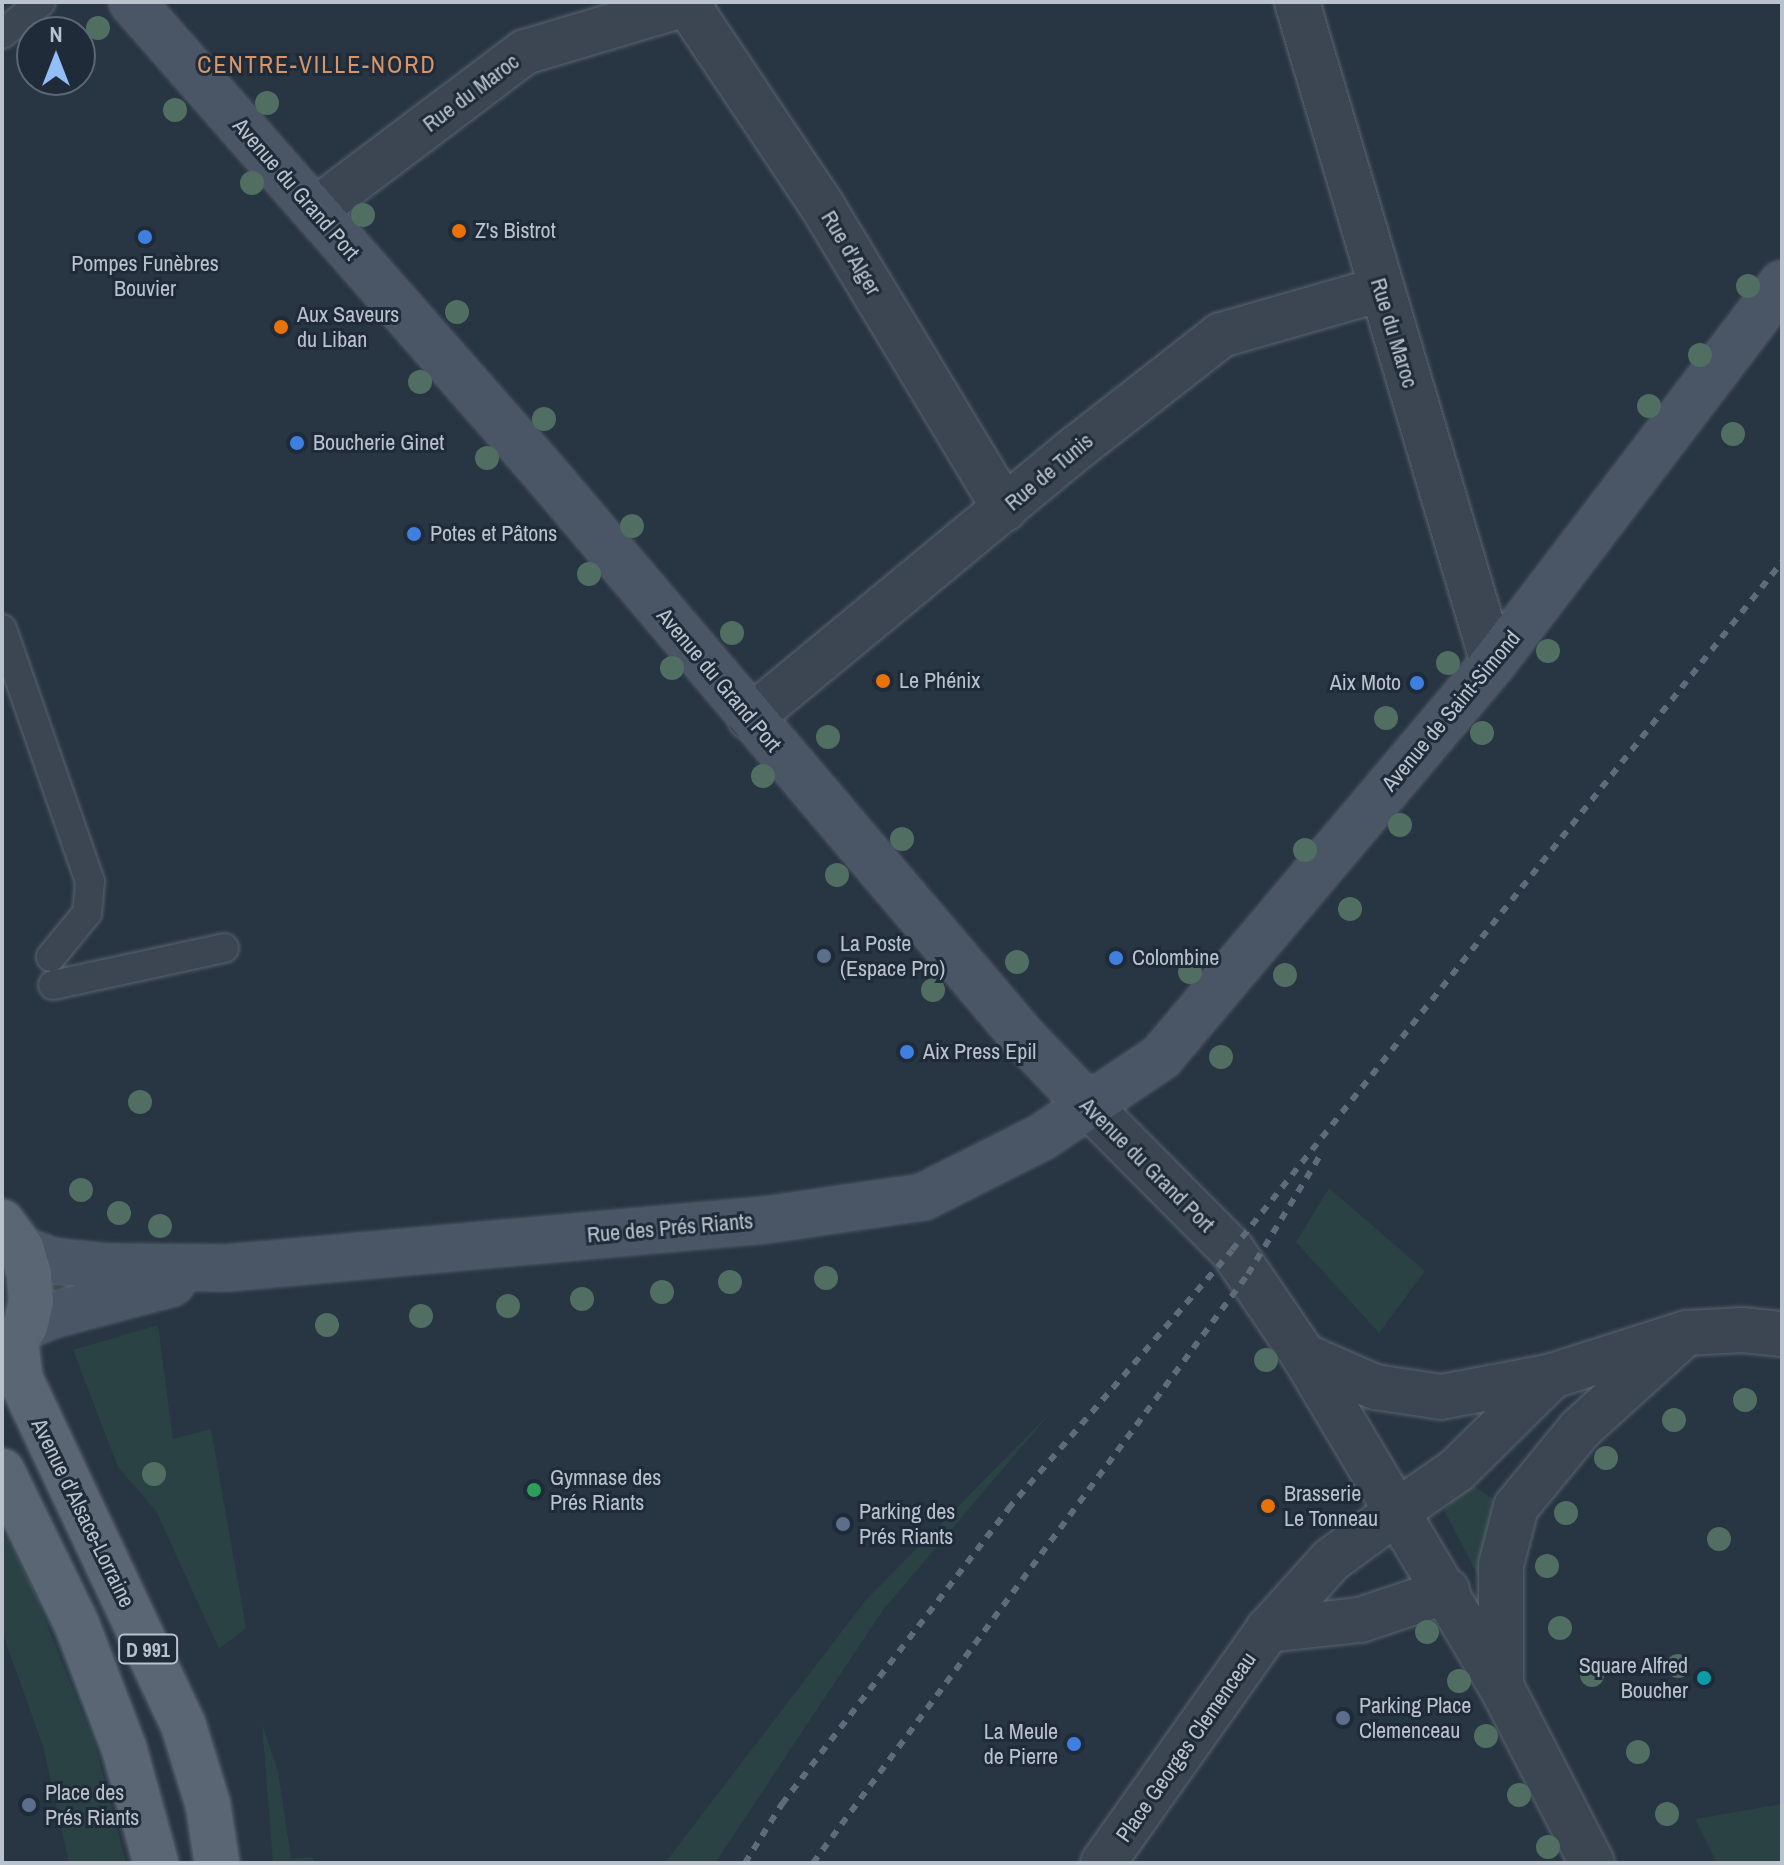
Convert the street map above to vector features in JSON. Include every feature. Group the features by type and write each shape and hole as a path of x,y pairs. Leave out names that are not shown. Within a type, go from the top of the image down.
{"main road":[{"name":"Avenue du Grand Port","path":"132,2 545,473 1023,1037 1089,1106"},
{"name":"Avenue de Saint-Simond","path":"1089,1106 1161,1057 1493,663 1782,284"},
{"name":"Rue des Prés Riants","path":"12,1236 52,1261 106,1267 227,1268 765,1220 923,1197 1042,1137 1089,1106"},
{"name":"Avenue d'Alsace-Lorraine","path":"12,1236 29,1275 31,1301 14,1343 20,1378 183,1724 208,1805 217,1863"},
{"name":"Rue des Prés Riants","path":"14,1343 52,1315 227,1268"},
{"name":"D 991","path":"2,1471 77,1625 124,1748 156,1863"}],"street":[{"name":"Rue du Maroc","path":"1297,2 1493,663"},
{"name":"Rue du Maroc","path":"315,210 525,52 690,3"},
{"name":"Rue d'Alger","path":"690,3 821,204 1005,509"},
{"name":"Rue de Tunis","path":"750,718 1221,335 1381,289"},
{"name":"Avenue du Grand Port","path":"1089,1106 1232,1250 1304,1356"},
{"path":"1304,1356 1375,1387 1441,1397 1552,1376 1687,1333 1743,1330 1782,1334"},
{"path":"1501,1686 1501,1565 1516,1507 1580,1429 1687,1333"},
{"path":"1304,1356 1501,1686 1592,1863"},
{"path":"1398,1511 1457,1470 1552,1376"},
{"name":"Place Georges Clemenceau","path":"1103,1863 1268,1630 1331,1560 1398,1511"},
{"name":"Place Georges Clemenceau","path":"1268,1630 1438,1576"}],"lane":[{"path":"2,34 41,2"},
{"path":"2,629 90,881 87,913 52,971 224,948"}],"green space":[{"path":"1329,1188 1425,1271 1379,1333 1296,1242"},
{"path":"158,1325 173,1439 211,1429 246,1628 219,1649 156,1511 118,1467 73,1350"},
{"path":"1052,1411 883,1610 715,1863 665,1863 865,1601"},
{"path":"1468,1482 1493,1499 1488,1573 1479,1578 1444,1510"},
{"path":"2,1531 32,1587 95,1745 126,1863 69,1863 43,1746 2,1632"},
{"path":"262,1724 278,1771 291,1859 313,1857 314,1863 273,1863"},
{"path":"1782,1804 1782,1863 1717,1863 1695,1819"}],"railway":[{"path":"745,1863 782,1804 1008,1509 1232,1250 1782,562"},
{"path":"813,1863 1248,1274 1319,1157"}],"place":[{"name":"Z's Bistrot","path":"459,231"},
{"name":"Pompes Funèbres Bouvier","path":"145,237"},
{"name":"Aux Saveurs du Liban","path":"281,327"},
{"name":"Boucherie Ginet","path":"297,443"},
{"name":"Potes et Pâtons","path":"414,534"},
{"name":"Le Phénix","path":"883,681"},
{"name":"Aix Moto","path":"1417,683"},
{"name":"La Poste (Espace Pro)","path":"824,956"},
{"name":"Colombine","path":"1116,958"},
{"name":"Aix Press Epil","path":"907,1052"},
{"name":"Gymnase des Prés Riants","path":"534,1490"},
{"name":"Brasserie Le Tonneau","path":"1268,1506"},
{"name":"Parking des Prés Riants","path":"843,1524"},
{"name":"Square Alfred Boucher","path":"1704,1678"},
{"name":"Parking Place Clemenceau","path":"1343,1718"},
{"name":"La Meule de Pierre","path":"1074,1744"},
{"name":"Place des Prés Riants","path":"29,1805"}],"district":[{"name":"CENTRE-VILLE-NORD","path":"317,65"}]}
